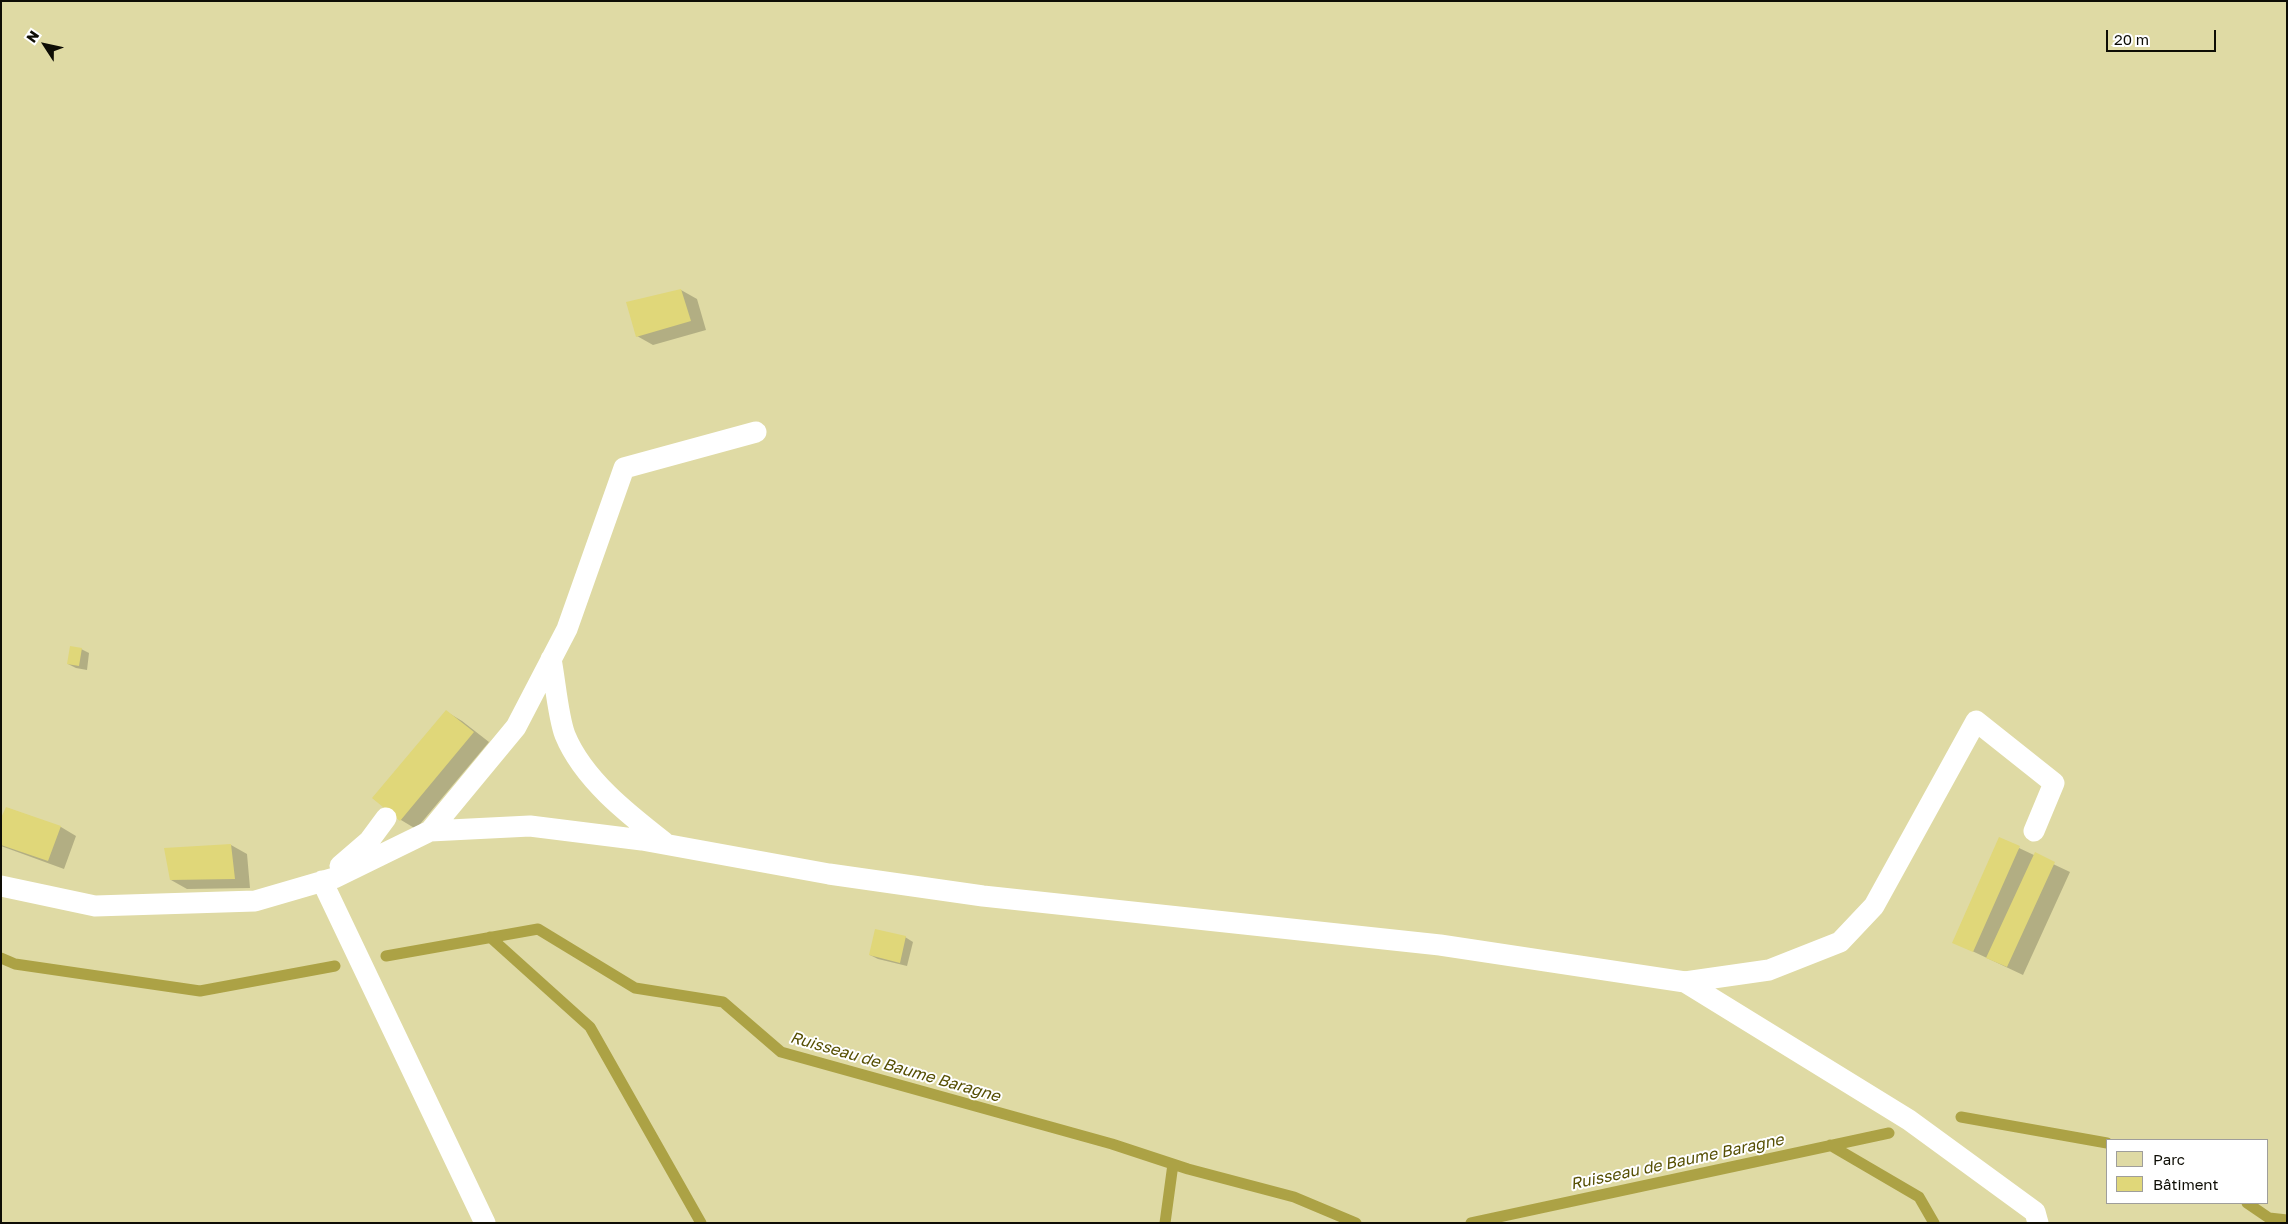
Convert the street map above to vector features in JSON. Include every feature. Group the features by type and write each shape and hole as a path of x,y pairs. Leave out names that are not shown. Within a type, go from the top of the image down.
{"lane":[{"path":"430,831 516,727 567,629 624,468 756,432"},
{"path":"551,659 565,735 588,773 627,814 668,845"},
{"path":"1,886 95,906 255,901 334,878 430,831 530,826 668,845 829,874 983,896 1440,945 1685,982 1769,970 1840,942 1874,906 1976,721 2054,783 2034,832"},
{"path":"322,881 369,841 386,818"},
{"path":"322,881 485,1223"},
{"path":"1685,982 1909,1120 2035,1212 2038,1223"}],"green space":[{"path":"1,1 2287,1 2287,1223 1,1223"}],"building":[{"path":"681,289 691,321 636,337 626,302"},
{"path":"70,646 82,648 79,666 67,664"},
{"path":"446,710 474,732 400,821 372,798"},
{"path":"6,807 61,826 48,861 1,845 1,818"},
{"path":"1999,837 2020,846 1973,952 1952,943"},
{"path":"231,844 235,879 170,880 164,848"},
{"path":"2035,852 2055,862 2007,967 1986,958"},
{"path":"875,929 906,936 900,963 869,955"}],"waterway":[{"name":"Ruisseau de Baume Baragne","path":"386,956 538,929 635,988 723,1002 781,1052 1112,1144 1188,1169 1294,1197 1356,1223"},
{"path":"490,937 590,1027 701,1223"},
{"name":"Ruisseau de Baume Baragne","path":"1,958 15,964 200,991 335,966"},
{"name":"Ruisseau de Baume Baragne","path":"1961,1117 2106,1143"},
{"name":"Ruisseau de Baume Baragne","path":"1471,1223 1889,1133"},
{"path":"1830,1145 1919,1197 1934,1223"},
{"path":"1165,1223 1173,1164"},
{"name":"Ruisseau de Baume Baragne","path":"2248,1204 2269,1218 2287,1220"}]}
